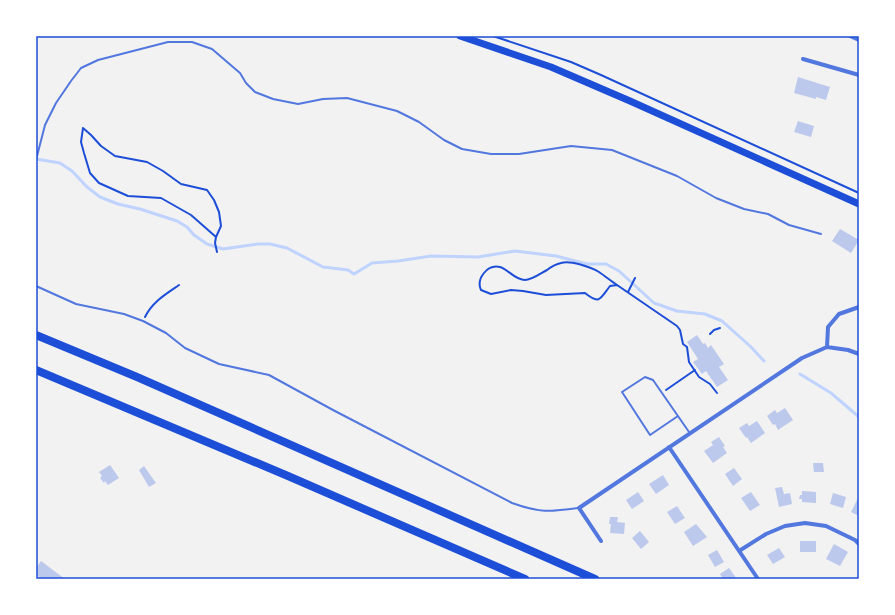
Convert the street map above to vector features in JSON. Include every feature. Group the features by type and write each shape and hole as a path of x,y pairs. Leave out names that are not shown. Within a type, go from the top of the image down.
{"highway":[{"path":"36,335 137,377 595,579"},
{"path":"36,370 288,476 525,579"}],"main road":[{"path":"460,36 551,67 859,204"}],"street":[{"path":"850,36 859,40"},
{"path":"803,59 859,75"},
{"path":"828,347 828,327 839,314 859,307"},
{"path":"601,541 579,508 802,358 828,347 848,350 859,354"},
{"path":"669,447 758,579"},
{"path":"739,551 766,534 785,526 805,523 826,526 855,540 859,544"}],"lane":[{"path":"36,160 45,125 71,81 81,68 98,60 168,42 192,42 212,49 240,73 246,83 255,92 273,99 298,104 323,99 347,98 397,111 419,122 444,140 462,149 491,154 519,154 571,146 612,150 677,176 716,198 744,209 768,214 789,225 821,234"},
{"path":"36,286 76,304 124,314 143,321 166,333 185,348 219,364 269,375 512,503 532,510 550,512 579,508"},
{"path":"678,416 650,435 622,392 645,377 653,380 678,416 690,434"}],"path":[{"path":"493,36 571,62 859,193"},
{"path":"216,237 191,215 161,198 128,196 99,183 90,173 84,153 81,142 83,128 101,146 115,156 147,162 181,184 207,190 214,200 219,212 221,226 215,243 217,252"},
{"path":"617,285 610,286 601,299 597,300 585,293 546,295 511,290 491,294 481,290 479,282 483,274 488,269 494,267 501,267 523,280 529,280 556,264 566,262 574,263 598,272 628,292 680,330 683,344 687,347 689,362 699,376 710,384 716,393"},
{"path":"628,292 635,278"},
{"path":"148,310 160,298 179,285"},
{"path":"710,334 714,330 720,328"},
{"path":"672,386 694,370"}],"building":[{"path":"798,77 830,87 826,100 794,93"},
{"path":"798,121 814,126 811,137 794,132"},
{"path":"840,229 859,240 851,253 832,241"},
{"path":"697,335 703,344 705,343 708,348 711,345 724,364 719,367 728,380 717,387 706,371 702,374 693,362 698,359 687,342"},
{"path":"785,408 793,420 778,430 775,424 773,425 767,416 775,410 777,413"},
{"path":"757,421 765,433 751,443 739,428 747,423 749,426"},
{"path":"719,437 725,446 723,447 727,453 713,463 704,451 713,445 711,442"},
{"path":"813,463 823,463 824,472 814,472"},
{"path":"110,465 119,478 108,485 100,478 102,476 99,472"},
{"path":"144,466 156,483 149,487 139,470"},
{"path":"734,468 742,479 733,486 725,474"},
{"path":"663,475 669,485 656,494 649,484"},
{"path":"782,487 784,494 790,493 792,504 779,507 775,488"},
{"path":"802,491 816,492 816,503 802,502 802,499 799,499 800,495 802,495"},
{"path":"638,492 644,501 632,509 626,500"},
{"path":"751,492 760,505 750,511 741,498"},
{"path":"833,493 846,497 843,508 830,504"},
{"path":"859,496 859,516 851,512"},
{"path":"677,506 685,518 675,524 667,512"},
{"path":"610,517 618,517 617,522 625,523 624,534 610,533"},
{"path":"696,524 707,537 693,546 684,532"},
{"path":"640,531 649,542 641,549 632,538"},
{"path":"800,541 816,541 816,552 800,552"},
{"path":"834,544 848,552 840,566 826,559"},
{"path":"779,548 785,557 773,564 767,555"},
{"path":"717,550 724,562 715,567 708,555"},
{"path":"41,561 65,579 42,579 36,575 36,568"},
{"path":"729,568 737,579 723,579 720,574"}],"waterway":[{"path":"36,159 60,163 72,171 87,187 100,197 118,204 140,209 177,221 187,227 194,235 207,244 223,249 258,244 270,244 287,248 323,267 348,270 354,274 372,263 431,256 478,257 515,251 556,256 587,264 606,264 619,271 654,303 677,311 705,314 722,321 750,346 764,361"},
{"path":"800,374 831,393 859,417"}]}
